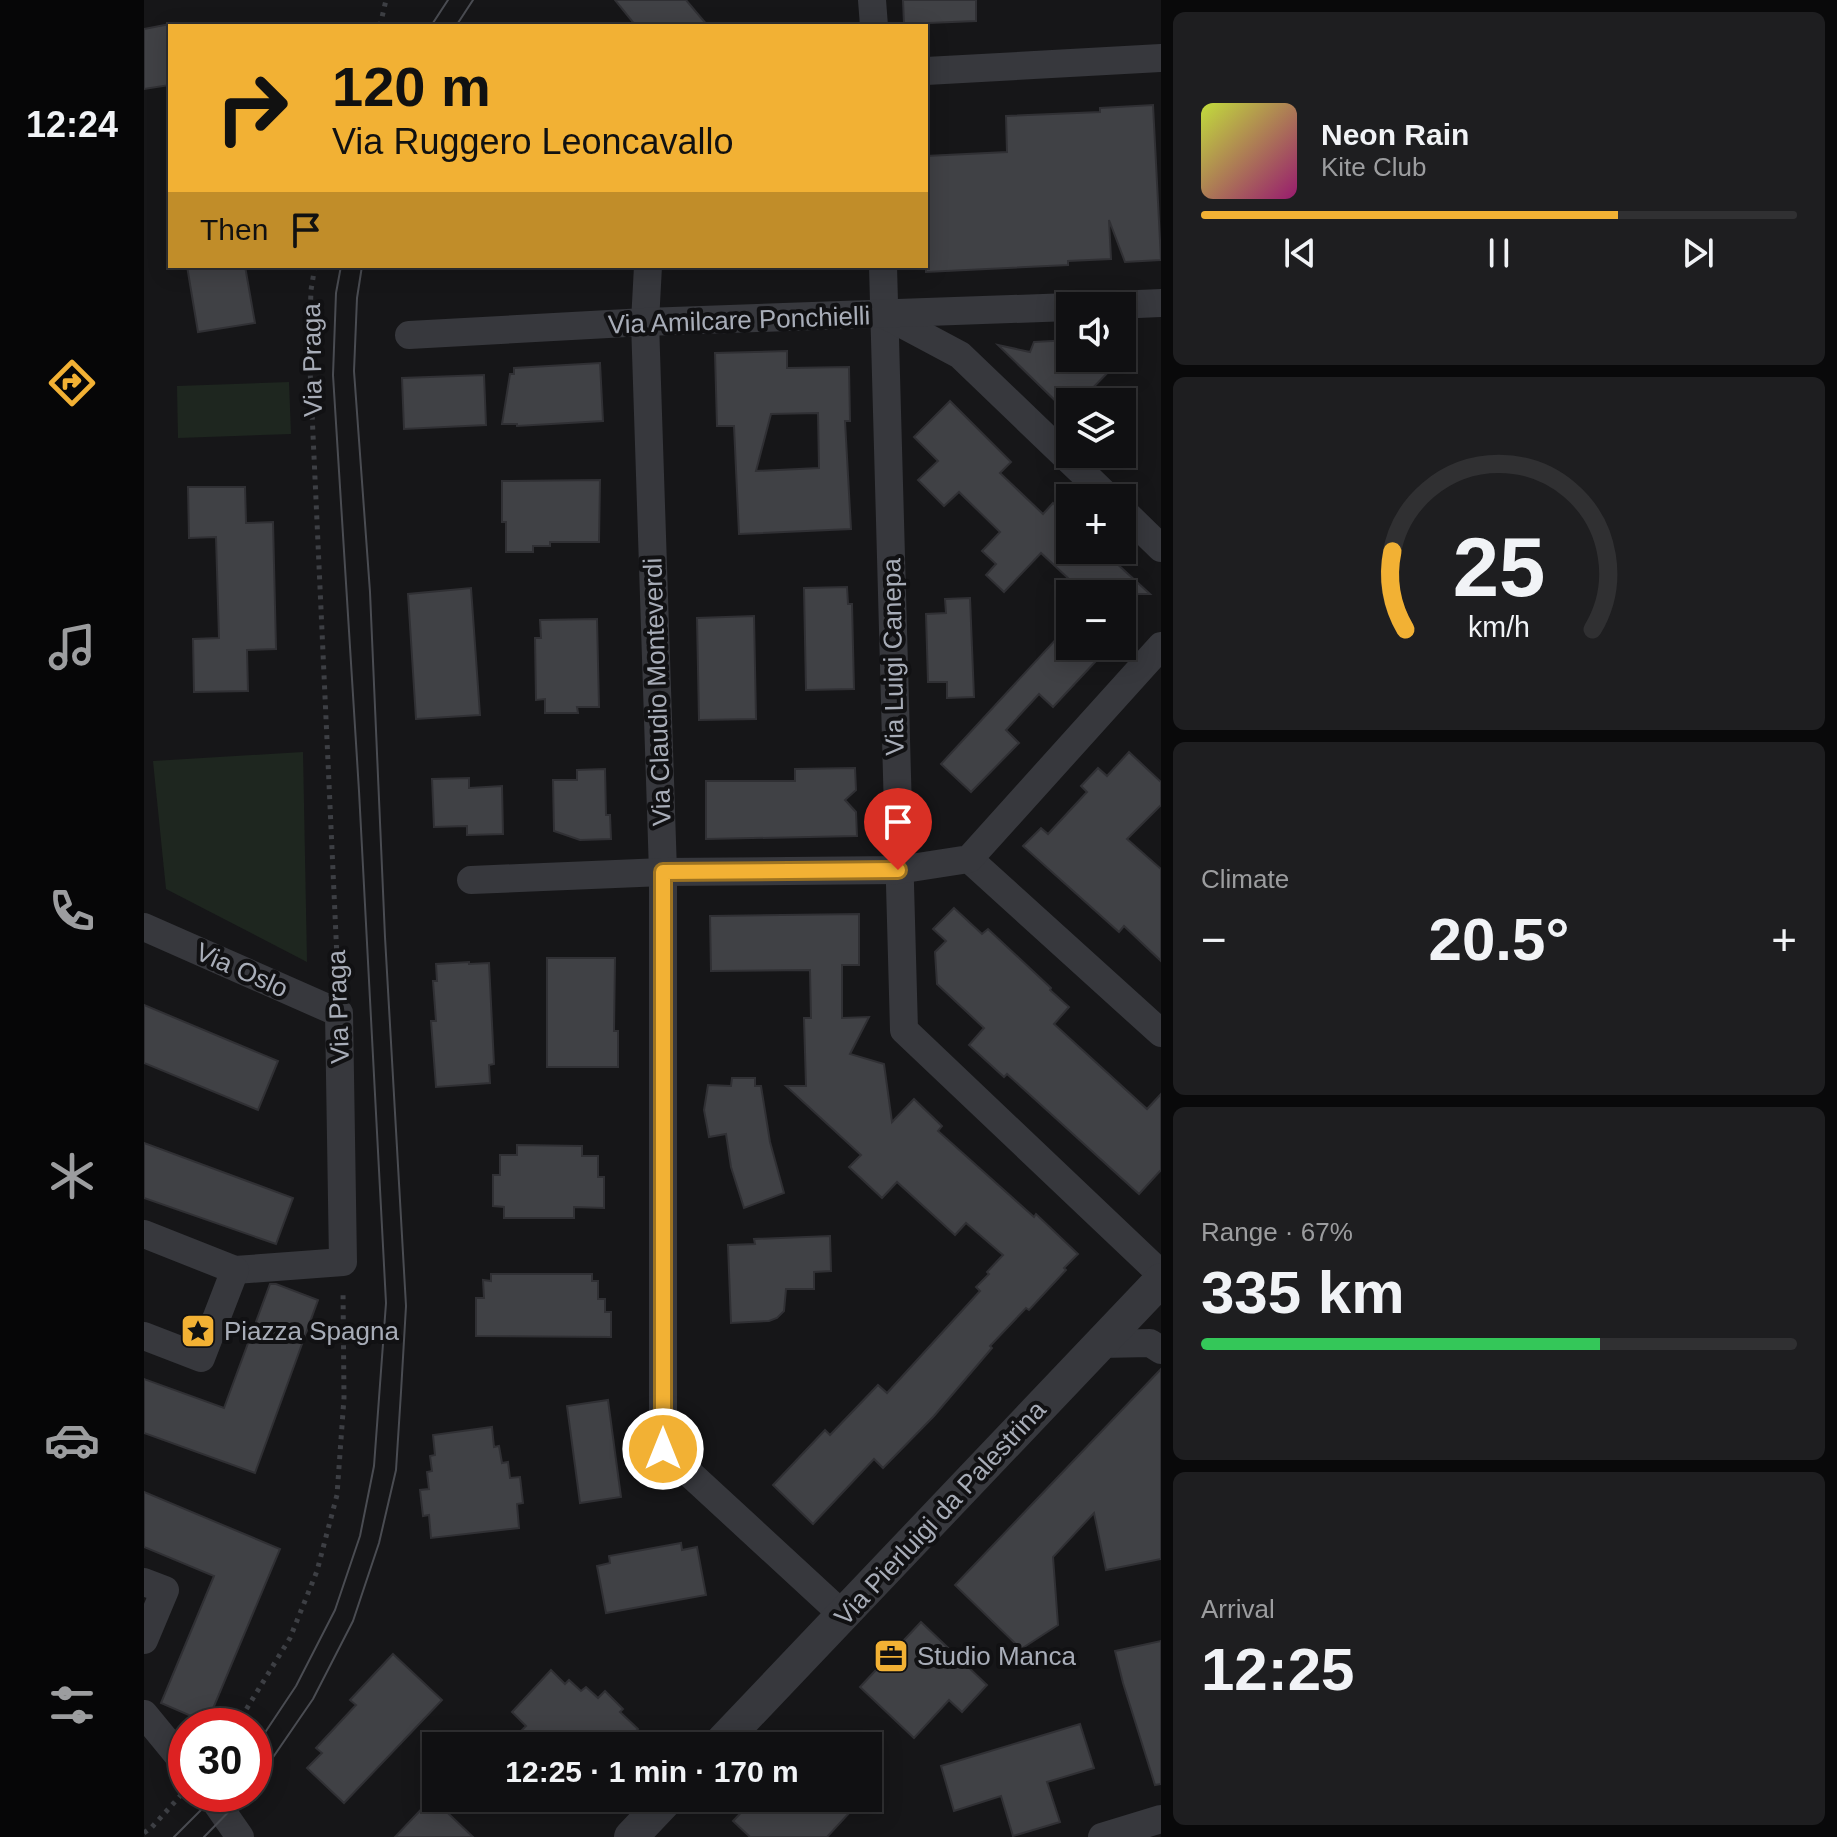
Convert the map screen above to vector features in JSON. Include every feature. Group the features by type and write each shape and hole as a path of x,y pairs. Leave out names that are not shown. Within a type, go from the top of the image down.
{"street":[{"path":"872,0 874,24"},
{"path":"928,71 1161,58"},
{"name":"Via Claudio Monteverdi","path":"648,268 645,322 663,872 663,1449 843,1615"},
{"name":"Via Luigi Canepa","path":"883,268 904,1030 1161,1277"},
{"path":"1136,304 1161,303"},
{"name":"Via Amilcare Ponchielli","path":"409,335 645,322 1056,308"},
{"path":"884,315 960,355 1094,484"},
{"path":"1136,524 1161,548"},
{"path":"471,880 663,872 898,870 969,859 1161,646"},
{"path":"969,859 1161,1033"},
{"name":"Via Oslo","path":"144,927 339,1013"},
{"name":"Via Praga","path":"339,1013 343,1262"},
{"path":"144,1234 235,1270 343,1262"},
{"path":"144,1336 201,1358 235,1270"},
{"name":"Via Pierluigi da Palestrina","path":"731,1732 1161,1277"},
{"path":"1101,1344 1150,1343 1161,1350"},
{"path":"144,1582 165,1590 144,1640"},
{"path":"144,1714 168,1743"},
{"path":"223,1812 240,1837"},
{"path":"631,1837 655,1812"},
{"path":"1102,1837 1161,1819"}],"path":[{"path":"380,24 386,0"},
{"name":"Via Praga","path":"315,268 309,347 339,1013"},
{"path":"247,1708 290,1638 317,1571 337,1495 344,1398 343,1262"},
{"path":"144,1833 168,1808"}],"shaded area":[{"path":"289,382 291,434 178,438 177,386"},
{"path":"303,752 307,962 166,889 153,761"}],"building":[{"path":"615,0 686,0 706,24 634,24"},
{"path":"903,0 976,0 976,21 904,24"},
{"path":"168,24 168,85 144,89 144,29"},
{"path":"1153,105 1161,260 1125,262 1109,220 1111,259 1068,261 1068,265 926,272 928,156 1007,152 1006,116 1100,112 1100,108"},
{"path":"187,268 245,268 255,323 198,332"},
{"path":"1056,341 1056,372 1108,372 1093,388 1056,388 1056,401 998,345 1030,352 1034,342"},
{"path":"787,351 787,368 849,367 850,421 845,421 851,529 739,534 734,426 717,426 715,353","holes":["818,413 819,468 756,471 771,414"]},
{"path":"600,363 603,421 517,426 502,424 510,374 514,374 514,368"},
{"path":"484,375 486,425 404,429 402,378"},
{"path":"950,401 1011,462 1000,473 1043,514 1053,503 1056,506 1056,564 1117,564 1135,580 1070,580 1041,553 1004,592 986,575 996,564 982,551 1000,532 959,492 944,506 918,480 938,461 914,437"},
{"path":"600,480 599,542 550,542 550,546 533,546 533,552 506,552 502,481"},
{"path":"188,487 245,487 246,523 273,522 276,649 247,650 248,691 194,692 193,639 219,638 216,537 189,538"},
{"path":"1136,581 1150,594 1136,594"},
{"path":"847,587 848,604 852,604 854,689 806,690 804,588"},
{"path":"471,588 480,715 416,719 408,594"},
{"path":"970,598 974,697 947,698 947,682 928,682 926,614 946,613 945,599"},
{"path":"754,616 756,719 699,720 697,618"},
{"path":"597,619 599,707 577,707 578,713 545,713 545,699 536,700 535,638 541,638 540,620"},
{"path":"1056,639 1056,660 1097,660 1053,707 1039,694 1006,730 1019,743 971,792 941,764"},
{"path":"1129,752 1161,782 1161,805 1127,839 1161,869 1161,961 1124,926 1119,932 1023,846 1041,828 1048,834 1087,792 1081,786 1098,768 1107,776"},
{"path":"855,768 856,790 845,800 856,812 857,836 706,839 706,781 795,781 795,769"},
{"path":"605,769 606,815 610,815 611,839 580,840 554,831 553,780 577,780 577,770"},
{"path":"469,778 469,788 502,786 503,834 467,835 467,826 434,827 432,779"},
{"path":"954,908 982,934 988,929 1051,988 1069,1007 1054,1024 1147,1109 1161,1094 1161,1170 1139,1194 1007,1074 1004,1077 969,1045 984,1028 937,984 935,952 946,941 933,929"},
{"path":"859,914 859,965 842,965 842,1018 869,1017 850,1054 884,1064 892,1122 914,1099 942,1126 938,1131 1078,1254 1029,1310 1026,1308 990,1346 992,1348 934,1416 883,1468 874,1459 813,1524 773,1485 825,1430 830,1435 878,1385 887,1393 980,1291 976,1287 1003,1255 966,1223 955,1235 897,1182 882,1198 849,1167 861,1155 786,1086 806,1086 804,1018 811,1018 810,970 711,971 710,916"},
{"path":"547,958 615,958 614,1031 618,1031 618,1067 547,1067"},
{"path":"489,963 494,1064 489,1065 490,1083 436,1087 431,1021 436,1021 433,981 437,981 436,964"},
{"path":"144,1005 278,1061 258,1110 144,1063"},
{"path":"732,1078 755,1078 755,1086 761,1086 770,1142 784,1193 744,1208 731,1167 726,1134 709,1137 704,1110 708,1085 731,1086"},
{"path":"144,1143 293,1198 276,1244 144,1198"},
{"path":"517,1145 582,1146 582,1156 598,1156 598,1177 604,1177 604,1208 574,1207 574,1218 504,1218 504,1207 493,1206 493,1175 500,1175 500,1155 517,1155"},
{"path":"830,1236 831,1271 814,1272 814,1289 786,1289 784,1311 777,1318 731,1323 728,1245 755,1244 754,1239"},
{"path":"491,1274 592,1274 592,1281 598,1281 598,1299 605,1299 605,1312 611,1312 611,1337 476,1336 476,1298 484,1298 483,1280 491,1281"},
{"path":"270,1284 318,1300 255,1473 144,1433 144,1379 224,1408"},
{"path":"1161,1369 1161,1559 1106,1570 1094,1513 1053,1557 1058,1625 1021,1649 955,1585"},
{"path":"608,1400 621,1497 580,1503 567,1406"},
{"path":"492,1427 494,1447 499,1446 502,1463 508,1462 510,1478 520,1477 523,1503 517,1504 519,1528 431,1538 429,1515 423,1516 420,1490 429,1489 427,1472 432,1471 430,1456 435,1455 433,1435"},
{"path":"144,1492 280,1549 213,1708 172,1708 161,1703 214,1576 144,1547"},
{"path":"681,1543 682,1550 697,1547 706,1595 606,1613 597,1566 610,1563 609,1556"},
{"path":"921,1622 987,1685 962,1712 949,1700 914,1738 860,1687"},
{"path":"1161,1641 1161,1784 1155,1785 1115,1651"},
{"path":"393,1654 442,1700 344,1803 307,1768 322,1753 316,1748 356,1705 350,1700"},
{"path":"551,1670 565,1684 569,1680 581,1691 586,1687 598,1698 605,1691 623,1709 620,1712 638,1729 635,1732 524,1732 522,1730 526,1726 512,1712"},
{"path":"1080,1724 1094,1768 1047,1782 1060,1822 1013,1836 1001,1796 954,1811 941,1766"},
{"path":"422,1809 422,1812 447,1812 473,1837 395,1837"},
{"path":"742,1812 850,1812 827,1837 750,1837 733,1821"}],"tram line":[{"path":"432,24 448,0"},
{"path":"457,24 473,0"},
{"path":"272,1722 296,1686 335,1610 360,1536 374,1466 386,1303 333,375 336,293 341,268"},
{"path":"272,1759 313,1699 353,1621 379,1543 396,1470 406,1306 370,592 354,371 357,298 362,268"},
{"path":"174,1837 199,1812"},
{"path":"204,1837 228,1812"}],"place":[{"name":"Piazza Spagna","path":"198,1331"},
{"name":"Studio Manca","path":"891,1656"}],"route":[{"path":"663,1449 663,872 898,870"}]}
